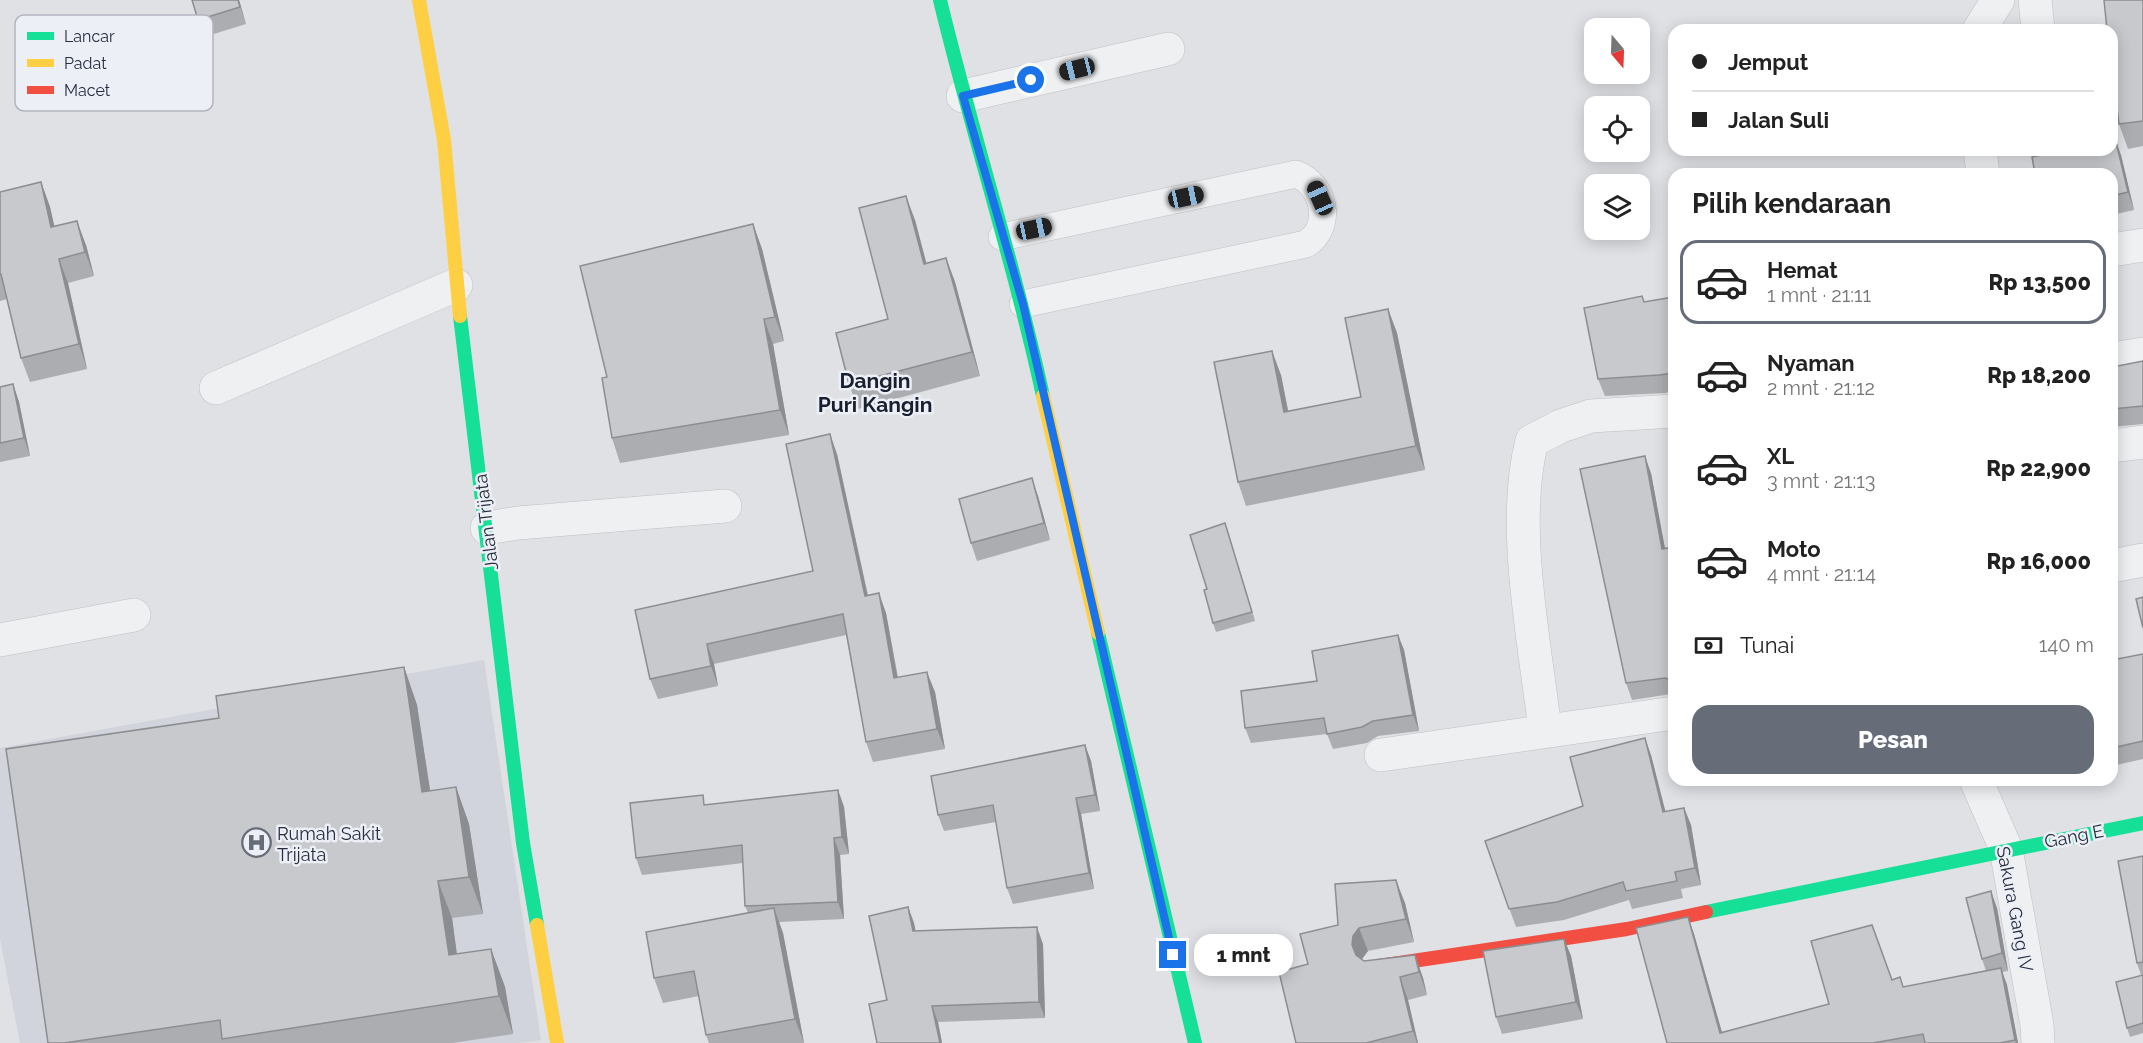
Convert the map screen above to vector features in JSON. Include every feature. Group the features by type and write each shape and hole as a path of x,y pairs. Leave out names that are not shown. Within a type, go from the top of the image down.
{"street":[{"name":"Jalan Trijata","path":"419,0 444,140 456,285 487,528 523,843 556,1043"},
{"path":"940,0 963,96 1023,304 1065,493 1195,1043"},
{"path":"1983,24 1998,0"},
{"path":"2035,0 2037,24"},
{"path":"963,96 1168,49"},
{"path":"2118,249 2143,245"},
{"path":"216,388 456,285"},
{"path":"2118,358 2143,354"},
{"path":"1545,730 1523,544 1525,468 1532,441 1561,426 1591,416 1668,411"},
{"path":"2118,445 2143,442"},
{"path":"487,528 518,523 725,507"},
{"path":"2118,565 2143,560"},
{"path":"0,640 134,615"},
{"path":"1381,755 1668,714"},
{"name":"Sakura Gang IV","path":"1979,786 2006,849 2038,1043"},
{"name":"Gang E","path":"1379,966 1627,929 2006,849 2143,823"}],"lane":[{"path":"1002,237 1296,174 1313,184 1320,198 1323,213 1322,228 1317,237 1306,244 1023,304"}],"shaded area":[{"name":"Rumah Sakit Trijata","path":"484,660 541,1040 520,1043 20,1043 0,939 0,748"}],"building":[{"path":"192,0 238,0 240,7 213,15 196,15"},
{"path":"2104,0 2143,0 2143,121 2119,124 2118,24 2106,24"},
{"path":"2118,150 2128,192 2118,194 2118,168 2034,168 2032,157 2118,156"},
{"path":"41,182 51,227 77,221 85,252 59,259 79,344 21,358 0,274 0,192"},
{"path":"906,196 924,264 946,258 972,352 849,384 836,333 888,319 859,208"},
{"path":"753,224 775,317 764,319 780,410 612,438 602,378 607,377 580,266"},
{"path":"1642,296 1644,302 1668,298 1668,374 1598,379 1584,308"},
{"path":"1388,309 1416,446 1238,482 1214,362 1272,351 1284,412 1361,397 1345,318"},
{"path":"2143,361 2143,406 2118,408 2118,366"},
{"path":"13,384 24,438 0,443 0,387"},
{"path":"830,434 865,596 879,593 894,678 927,672 937,729 866,742 843,614 707,644 711,666 650,679 635,610 813,571 786,444"},
{"path":"1645,456 1662,549 1668,548 1668,679 1626,683 1580,469"},
{"path":"1032,478 1044,523 971,543 959,499"},
{"path":"1225,523 1252,612 1213,623 1204,590 1207,589 1190,535"},
{"path":"2143,597 2143,628 2136,599"},
{"path":"1398,635 1413,715 1373,721 1362,727 1327,734 1324,718 1245,728 1241,691 1317,681 1312,651"},
{"path":"2143,654 2143,741 2118,747 2118,659"},
{"name":"Rumah Sakit Trijata","path":"404,667 422,792 456,787 469,877 438,881 449,955 491,949 499,996 222,1039 220,1020 64,1043 48,1043 6,749 219,718 216,696"},
{"path":"1645,738 1663,812 1684,808 1695,868 1675,872 1677,881 1626,891 1623,882 1557,902 1509,909 1485,841 1583,806 1570,757"},
{"path":"1085,745 1095,795 1076,798 1089,873 1007,888 993,805 938,815 931,776"},
{"path":"838,790 842,837 834,838 838,902 745,906 742,845 636,858 630,803 703,795 704,805"},
{"path":"2143,856 2143,962 2137,963 2118,861"},
{"path":"1396,880 1406,919 1359,928 1353,936 1352,945 1356,955 1364,961 1415,955 1419,972 1400,977 1413,1031 1366,1043 1296,1043 1279,972 1308,964 1300,934 1338,925 1335,884"},
{"path":"1991,891 2002,953 1982,959 1966,898"},
{"path":"908,907 913,931 1037,927 1039,1002 932,1006 940,1043 877,1043 869,1004 887,1000 869,916"},
{"path":"774,908 795,1019 706,1035 694,971 654,978 646,932"},
{"path":"1688,917 1720,1033 1829,1004 1811,941 1872,925 1892,980 1900,977 1903,987 2001,968 2015,1040 2000,1043 1925,1043 1923,1034 1873,1043 1667,1043 1636,928"},
{"path":"1564,939 1576,1002 1496,1017 1483,951"},
{"path":"2143,975 2143,1023 2127,1028 2116,982"}],"traffic: fast":[{"path":"940,0 1032,346 1043,396"},
{"path":"460,316 523,843 537,925"},
{"path":"1098,633 1195,1043"},
{"path":"1706,912 2143,823"}],"traffic: slow":[{"path":"419,0 444,140 460,316"},
{"path":"1043,396 1098,633"},
{"path":"537,925 557,1043"}],"traffic: jam":[{"path":"1379,966 1627,929 1706,912"}],"place":[{"name":"Rumah Sakit Trijata","path":"256,843"}],"district":[{"name":"Dangin Puri Kangin","path":"875,392"}],"route":[{"path":"1031,80 963,96 1023,304 1173,955"}]}
